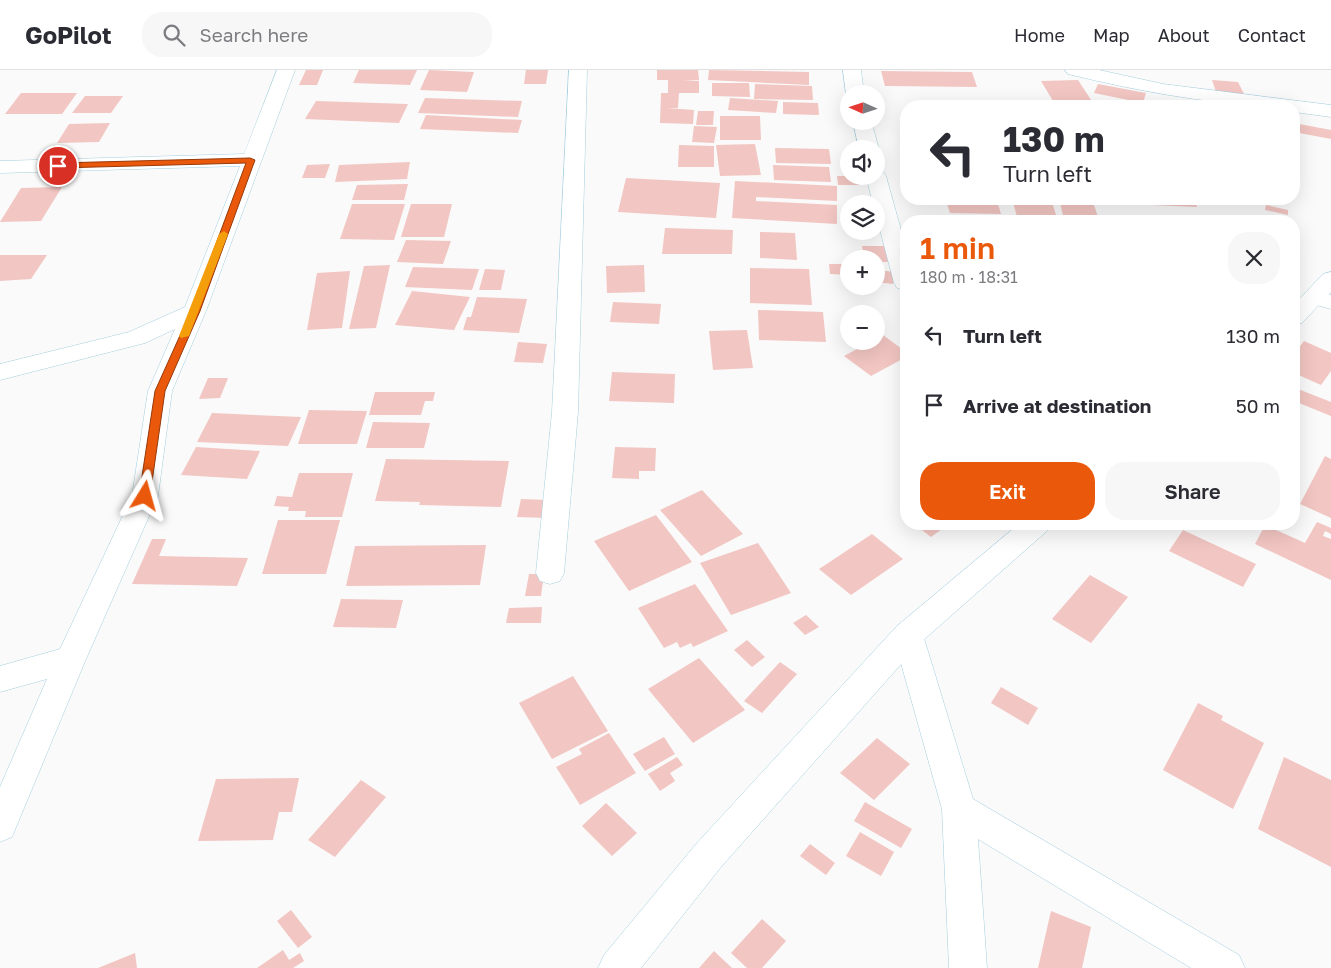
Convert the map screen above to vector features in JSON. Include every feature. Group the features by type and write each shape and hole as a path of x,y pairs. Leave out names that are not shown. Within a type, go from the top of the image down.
{"street":[{"path":"0,826 71,659 145,496 160,391 195,311 250,160 286,70"},
{"path":"550,574 565,412 578,115 578,70"},
{"path":"852,70 853,85"},
{"path":"1074,70 1163,89 1243,100"},
{"path":"1300,107 1331,110"},
{"path":"0,168 250,160"},
{"path":"878,185 900,264"},
{"path":"1300,314 1323,300 1331,279"},
{"path":"0,372 137,338 195,311"},
{"path":"617,968 709,855 908,635 1030,530"},
{"path":"908,635 959,809 968,968"},
{"path":"0,679 71,659"},
{"path":"959,809 1226,968"}],"building":[{"path":"306,70 323,70 317,85 299,85"},
{"path":"359,70 417,70 410,85 353,83"},
{"path":"429,70 474,72 467,92 420,90"},
{"path":"526,70 548,70 546,84 524,84"},
{"path":"657,70 698,70 699,80 683,81 699,81 699,93 679,93 678,108 667,108 694,110 693,124 660,123 661,93 668,93 668,80 657,80"},
{"path":"709,70 809,72 809,85 708,80"},
{"path":"881,71 972,72 977,87 885,86"},
{"path":"1078,80 1091,100 1052,100 1041,81"},
{"path":"1212,80 1238,82 1244,94 1216,92"},
{"path":"712,83 749,83 750,97 712,96"},
{"path":"755,84 812,86 813,100 754,99"},
{"path":"1098,84 1146,93 1144,100 1128,100 1094,93"},
{"path":"21,93 77,93 62,114 5,114"},
{"path":"85,96 123,96 111,113 72,113"},
{"path":"425,98 522,101 518,117 418,113"},
{"path":"730,98 778,101 776,113 728,110"},
{"path":"316,101 408,104 399,123 305,119"},
{"path":"783,102 818,103 819,115 783,114"},
{"path":"698,111 714,111 713,125 696,125"},
{"path":"426,115 522,120 518,133 420,129"},
{"path":"720,116 760,116 761,140 720,140"},
{"path":"110,123 99,142 57,143 69,124"},
{"path":"1300,124 1331,130 1331,139 1300,133"},
{"path":"694,126 717,127 714,143 692,142"},
{"path":"755,144 761,175 720,176 716,145"},
{"path":"679,145 714,146 714,167 678,167"},
{"path":"775,148 829,149 831,164 776,163"},
{"path":"410,162 407,179 335,182 339,165"},
{"path":"330,164 325,178 302,178 307,165"},
{"path":"773,165 829,167 831,182 774,180"},
{"path":"837,176 840,176 840,185 838,185"},
{"path":"626,178 720,183 716,218 618,212"},
{"path":"735,181 837,186 837,201 756,197 756,201 837,205 837,224 732,218"},
{"path":"408,184 404,200 352,200 357,185"},
{"path":"62,187 41,221 0,222 21,188"},
{"path":"352,204 405,204 394,240 340,239"},
{"path":"411,204 452,204 444,237 401,237"},
{"path":"947,205 998,205 1001,214 950,213"},
{"path":"1014,205 1053,205 1056,215 1017,215"},
{"path":"1060,205 1094,205 1097,215 1063,215"},
{"path":"1151,205 1196,205 1197,207"},
{"path":"1266,205 1288,210 1288,215 1265,210"},
{"path":"665,228 733,230 732,254 662,254"},
{"path":"760,232 795,233 797,260 760,258"},
{"path":"406,240 451,241 443,264 397,262"},
{"path":"862,246 884,246 885,250 863,250"},
{"path":"885,250 888,262 885,262"},
{"path":"0,255 47,255 31,279 0,281"},
{"path":"829,264 840,264 840,275 830,274"},
{"path":"390,265 376,328 349,329 364,266"},
{"path":"644,265 645,292 607,293 606,266"},
{"path":"413,267 479,269 472,290 405,287"},
{"path":"750,268 809,269 812,305 750,303"},
{"path":"485,269 505,270 501,290 479,290"},
{"path":"350,271 342,328 307,330 317,273"},
{"path":"885,271 895,272 893,284 885,283"},
{"path":"412,291 470,297 454,330 395,325"},
{"path":"477,297 527,299 519,333 463,330 467,317 471,317"},
{"path":"613,302 661,304 659,324 610,322"},
{"path":"758,310 823,312 826,342 759,340"},
{"path":"747,330 753,368 713,370 709,331"},
{"path":"885,336 900,348 900,360 871,376 844,356 855,350 885,350"},
{"path":"1304,341 1331,353 1331,371 1321,385 1300,376 1300,346"},
{"path":"518,342 547,344 543,363 514,362"},
{"path":"612,372 675,374 674,403 609,401"},
{"path":"208,378 228,378 220,398 199,399"},
{"path":"1300,390 1331,402 1331,416 1300,403"},
{"path":"375,392 435,392 433,401 425,401 421,415 369,415"},
{"path":"309,410 367,411 357,444 298,444"},
{"path":"212,413 301,417 288,446 197,442"},
{"path":"373,422 430,423 424,448 366,448"},
{"path":"196,447 260,451 247,479 181,475"},
{"path":"615,447 656,448 655,471 639,471 639,479 612,478"},
{"path":"1325,456 1331,459 1331,518 1300,504"},
{"path":"386,459 509,461 501,507 419,505 420,502 375,501"},
{"path":"299,473 353,473 342,517 305,517 306,511 288,511 289,507 274,506 277,496 292,497"},
{"path":"702,490 743,534 701,556 660,510"},
{"path":"521,499 549,500 546,518 517,517"},
{"path":"656,515 692,562 629,591 594,541"},
{"path":"278,520 340,520 326,574 262,574"},
{"path":"1317,522 1331,528 1331,534 1325,531 1323,536 1331,539 1331,580 1255,544 1262,530 1276,530 1305,543"},
{"path":"922,530 941,530 931,537"},
{"path":"1183,530 1256,564 1243,587 1169,551"},
{"path":"872,534 903,559 851,595 819,569"},
{"path":"152,539 166,539 159,556 248,558 237,586 132,584"},
{"path":"758,543 791,593 731,615 700,563"},
{"path":"486,545 480,585 346,586 355,546"},
{"path":"529,574 544,574 541,596 525,596"},
{"path":"1090,575 1128,597 1091,643 1052,619"},
{"path":"695,584 728,631 693,647 691,643 680,648 677,642 664,648 638,608"},
{"path":"341,599 403,600 396,628 333,627"},
{"path":"542,607 541,623 506,623 509,608"},
{"path":"806,615 819,627 805,635 793,623"},
{"path":"747,640 765,657 752,667 734,650"},
{"path":"699,658 745,710 693,743 648,689"},
{"path":"780,662 797,674 762,713 744,701"},
{"path":"573,676 608,731 552,759 519,703"},
{"path":"1001,687 1038,708 1028,725 991,703"},
{"path":"1198,703 1223,716 1221,720 1264,743 1233,809 1163,770"},
{"path":"609,733 636,773 580,805 556,767 582,754 579,749"},
{"path":"664,737 675,754 645,771 633,754"},
{"path":"877,738 910,764 874,800 840,773"},
{"path":"677,757 683,765 670,773 675,781 660,791 648,774"},
{"path":"1284,757 1331,780 1331,867 1258,829"},
{"path":"299,778 292,812 279,812 273,840 198,841 216,779"},
{"path":"361,780 386,797 335,857 308,840"},
{"path":"865,802 912,829 901,848 854,821"},
{"path":"606,803 637,833 612,856 582,826"},
{"path":"860,832 894,852 881,876 846,856"},
{"path":"810,844 835,863 826,875 800,856"},
{"path":"291,910 312,937 298,948 277,921"},
{"path":"1051,911 1091,927 1082,968 1038,968"},
{"path":"762,919 786,941 762,968 747,968 731,953"},
{"path":"283,950 289,960 300,953 304,961 293,968 257,968"},
{"path":"714,951 732,968 699,968"},
{"path":"135,953 137,968 98,968"}],"slow traffic":[{"path":"184,336 224,234"}],"route":[{"path":"58,166 250,160 195,311 160,391 145,496"}]}
